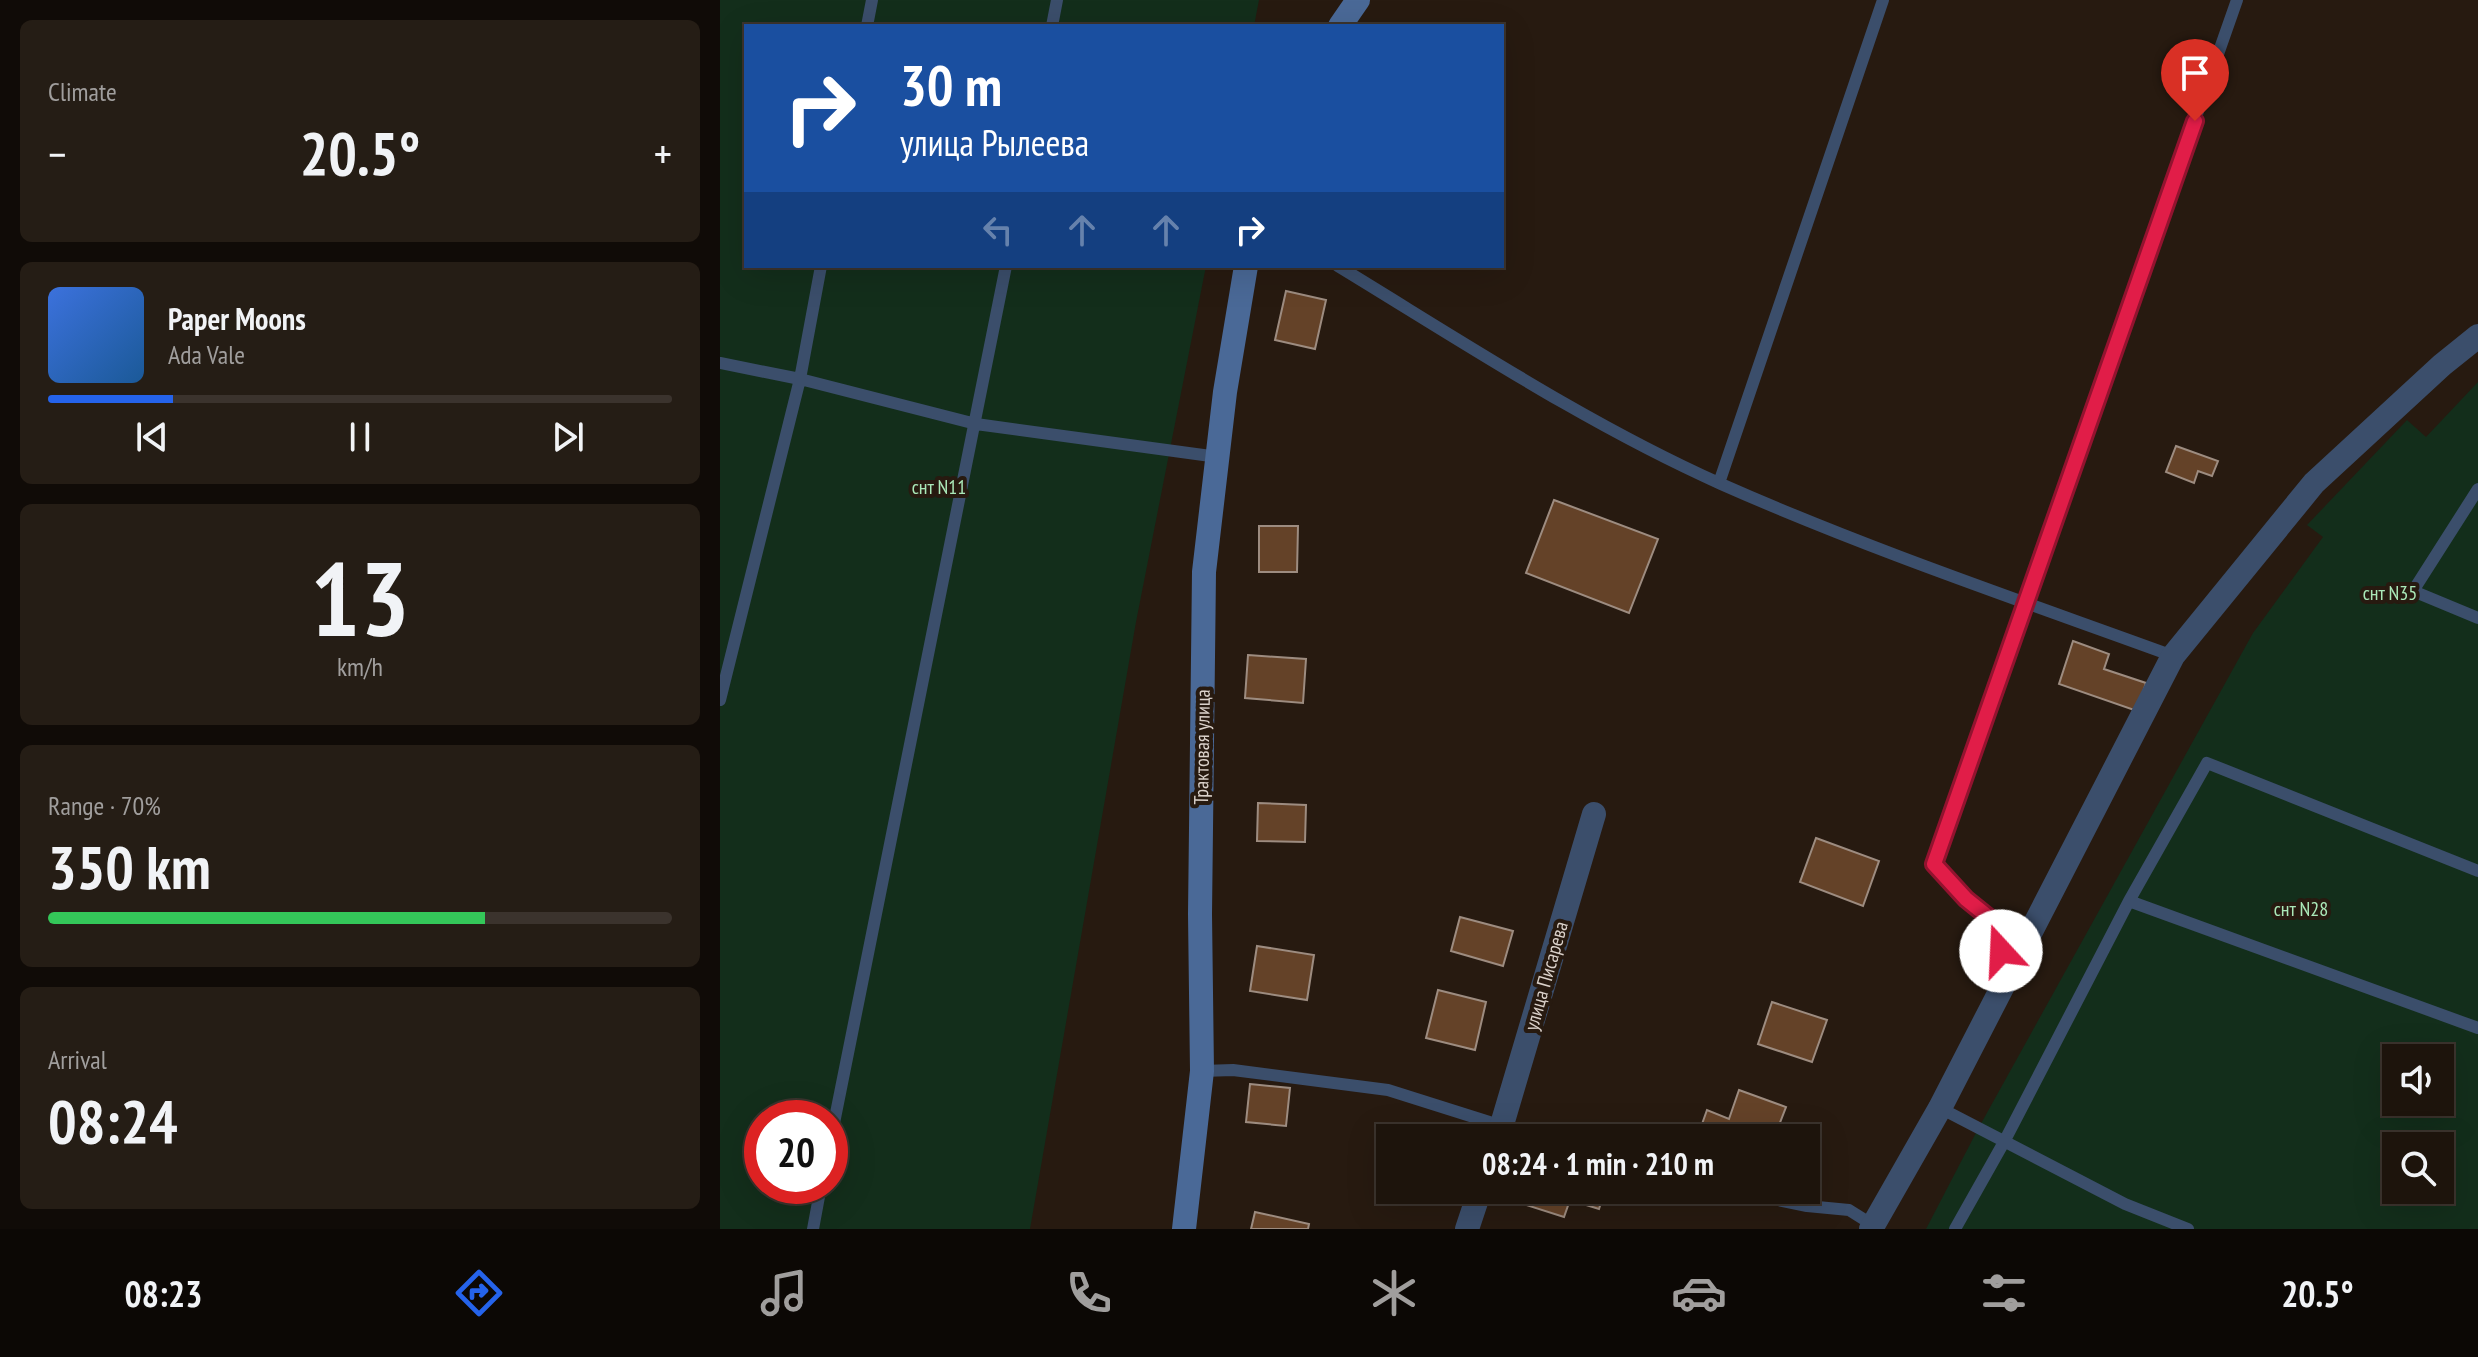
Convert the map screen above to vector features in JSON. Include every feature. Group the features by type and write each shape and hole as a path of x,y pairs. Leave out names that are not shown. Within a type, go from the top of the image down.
{"street":[{"path":"1341,24 1358,0"},
{"name":"Трактовая улица","path":"1184,1229 1202,1071 1200,914 1204,572 1225,392 1246,268"},
{"path":"1872,1227 1940,1108 2173,656 2314,483 2442,365 2478,336"},
{"name":"улица Писарева","path":"1502,1124 1594,814"},
{"path":"1467,1229 1475,1204"}],"lane":[{"path":"867,24 872,0"},
{"path":"1052,24 1057,0"},
{"path":"1719,483 1883,0"},
{"path":"2005,979 1997,924 1966,899 1934,864 2237,0"},
{"path":"720,700 800,379 821,268"},
{"path":"839,1100 1006,268"},
{"path":"1341,268 1569,407 1719,483 1861,543 2173,656"},
{"path":"720,363 800,379 976,424 1218,457"},
{"path":"2478,489 2413,591 2478,618"},
{"path":"1955,1229 2004,1142 2129,901 2207,763 2478,871"},
{"path":"2129,901 2478,1028"},
{"path":"1202,1071 1233,1070 1388,1090 1479,1124"},
{"path":"1940,1108 2125,1204 2188,1229"},
{"path":"813,1229 818,1204"},
{"path":"1797,1204 1849,1210 1872,1227"}],"green space":[{"name":"снт N11","path":"720,0 1259,0 1254,24 744,24 744,268 1206,268 1136,622 1030,1229 720,1229"},
{"name":"снт N28","path":"2478,382 2478,1229 1926,1229 1978,1129 2253,633 2323,537 2307,525 2407,420 2426,437"}],"building":[{"path":"1286,291 1326,300 1315,349 1275,340"},
{"path":"2176,446 2218,461 2212,476 2198,471 2194,483 2166,472"},
{"path":"1554,500 1658,539 1629,613 1526,573"},
{"path":"1259,526 1298,526 1297,572 1259,572"},
{"path":"2073,641 2109,654 2104,669 2146,683 2137,711 2059,684"},
{"path":"1248,655 1306,659 1303,703 1245,698"},
{"path":"1258,803 1306,805 1305,842 1257,841"},
{"path":"1816,838 1879,861 1863,906 1800,882"},
{"path":"1460,917 1513,931 1503,966 1451,951"},
{"path":"1257,946 1314,955 1307,1000 1250,991"},
{"path":"1438,990 1486,1002 1475,1050 1426,1038"},
{"path":"1772,1002 1827,1020 1812,1062 1758,1044"},
{"path":"1250,1084 1290,1088 1286,1126 1246,1122"},
{"path":"1739,1090 1786,1107 1779,1124 1702,1124 1707,1110 1729,1119"},
{"path":"1523,1204 1569,1204 1564,1217"},
{"path":"1583,1204 1601,1204 1599,1209"},
{"path":"1255,1212 1309,1224 1308,1229 1251,1229"}],"route":[{"path":"2001,951 1997,924 1966,899 1934,864 2195,121"}],"park label":[{"name":"снт N35","path":"2390,593"}]}
